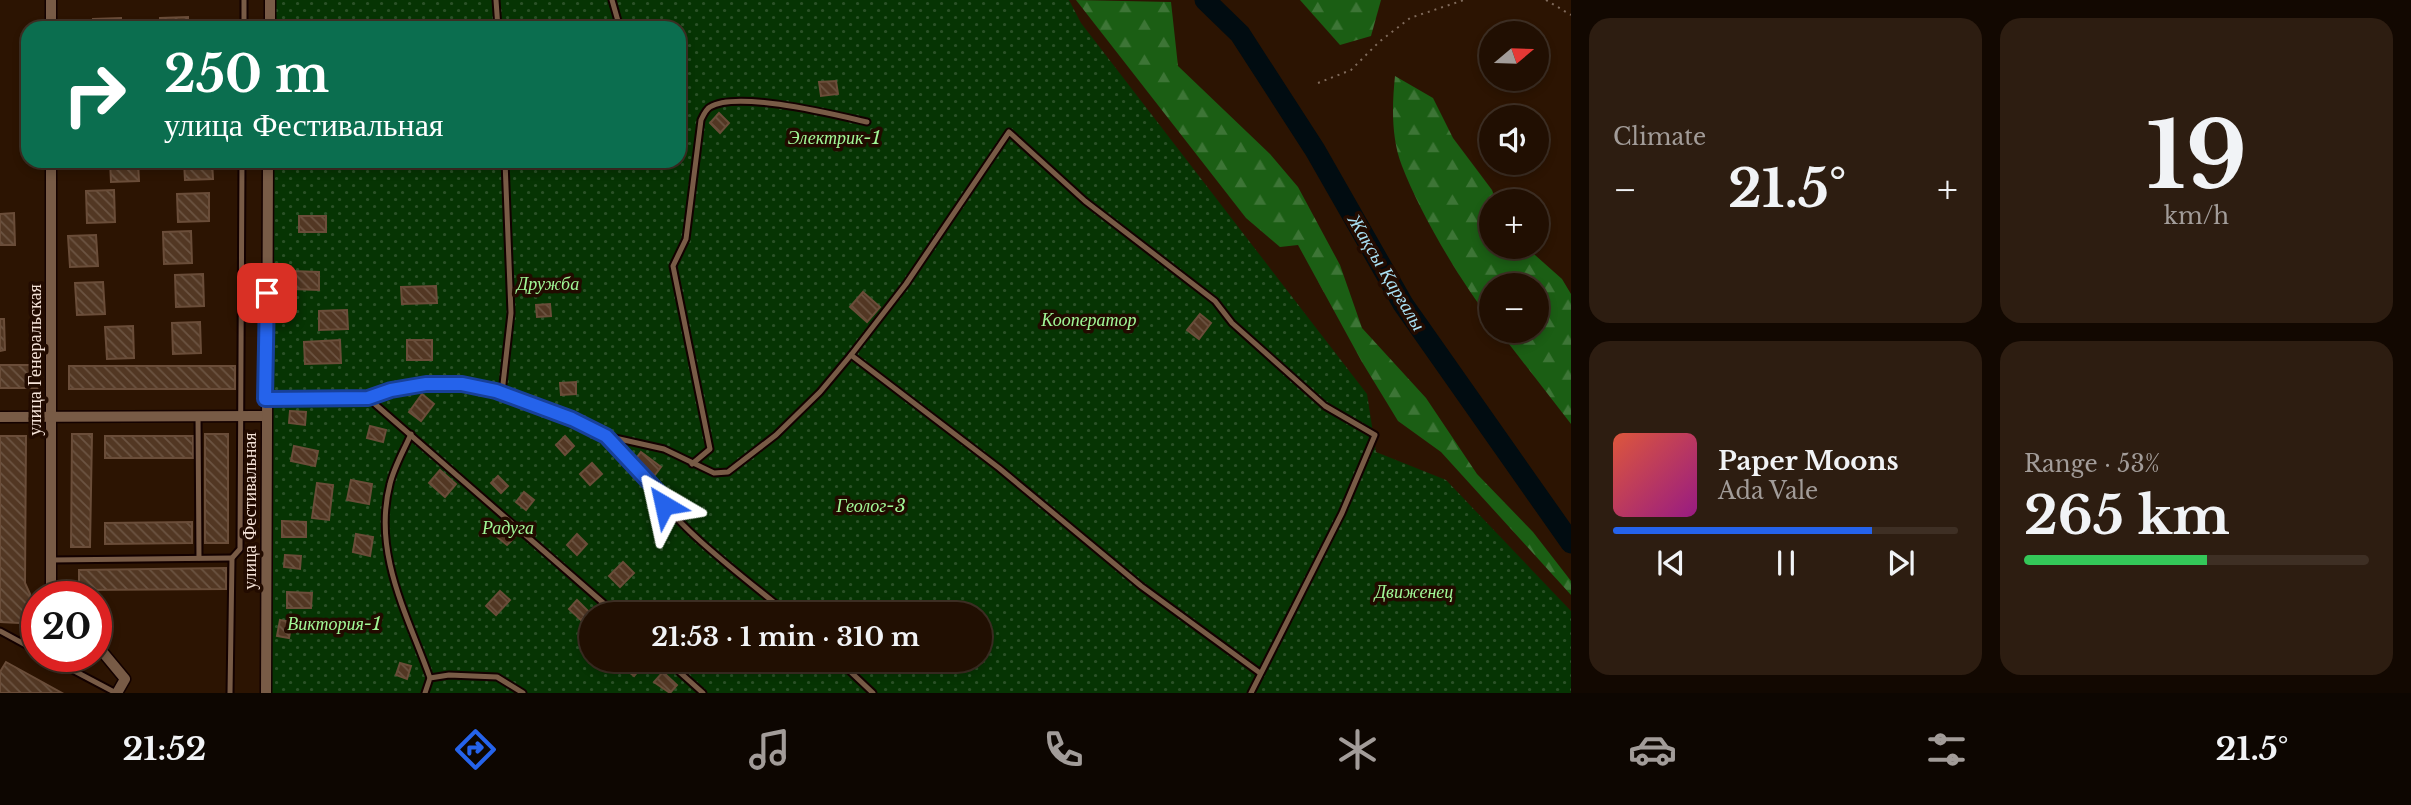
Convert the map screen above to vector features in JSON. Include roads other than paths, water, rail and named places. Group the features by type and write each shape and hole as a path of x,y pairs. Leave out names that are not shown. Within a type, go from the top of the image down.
{"street":[{"path":"51,0 51,21"},
{"path":"270,0 270,21"},
{"name":"улица Генеральская","path":"51,168 51,581"},
{"name":"улица Фестивальная","path":"266,693 268,168"},
{"path":"0,417 265,416"},
{"path":"112,663 125,679 116,693"}],"lane":[{"path":"244,0 244,21"},
{"path":"496,0 498,21"},
{"path":"612,0 618,21"},
{"path":"692,464 710,449 673,266 686,239 701,120 708,107 726,101 805,107 867,122"},
{"path":"265,399 368,398 391,390 426,384 462,384 502,393 572,419 606,436 664,449 714,473 729,472 776,435 820,392 851,355 906,284 1009,132 1085,201 1215,301 1231,323 1325,406 1375,435 1342,513 1251,693"},
{"path":"230,693 232,558 240,549 243,168"},
{"path":"502,393 511,313 505,168"},
{"path":"851,355 999,468 1141,586 1260,673"},
{"path":"368,398 602,602"},
{"path":"198,416 199,558"},
{"path":"411,434 390,485 386,539 393,580 404,617 417,640 430,678 425,693"},
{"path":"606,436 688,529 774,602"},
{"path":"51,560 232,558"},
{"path":"0,631 21,642"},
{"path":"76,672 116,693"},
{"path":"679,672 703,693"},
{"path":"851,672 873,693"},
{"path":"430,678 449,675 497,677 523,693"}],"waterway":[{"name":"Жақсы Қарғалы","path":"1205,0 1240,34 1315,150 1403,304 1571,543"}],"park label":[{"name":"Электрик-1","path":"834,138"},
{"name":"Дружба","path":"548,284"},
{"name":"Кооператор","path":"1089,320"},
{"name":"Геолог-3","path":"871,506"},
{"name":"Радуга","path":"508,528"},
{"name":"Движенец","path":"1414,592"},
{"name":"Виктория-1","path":"334,624"}]}
